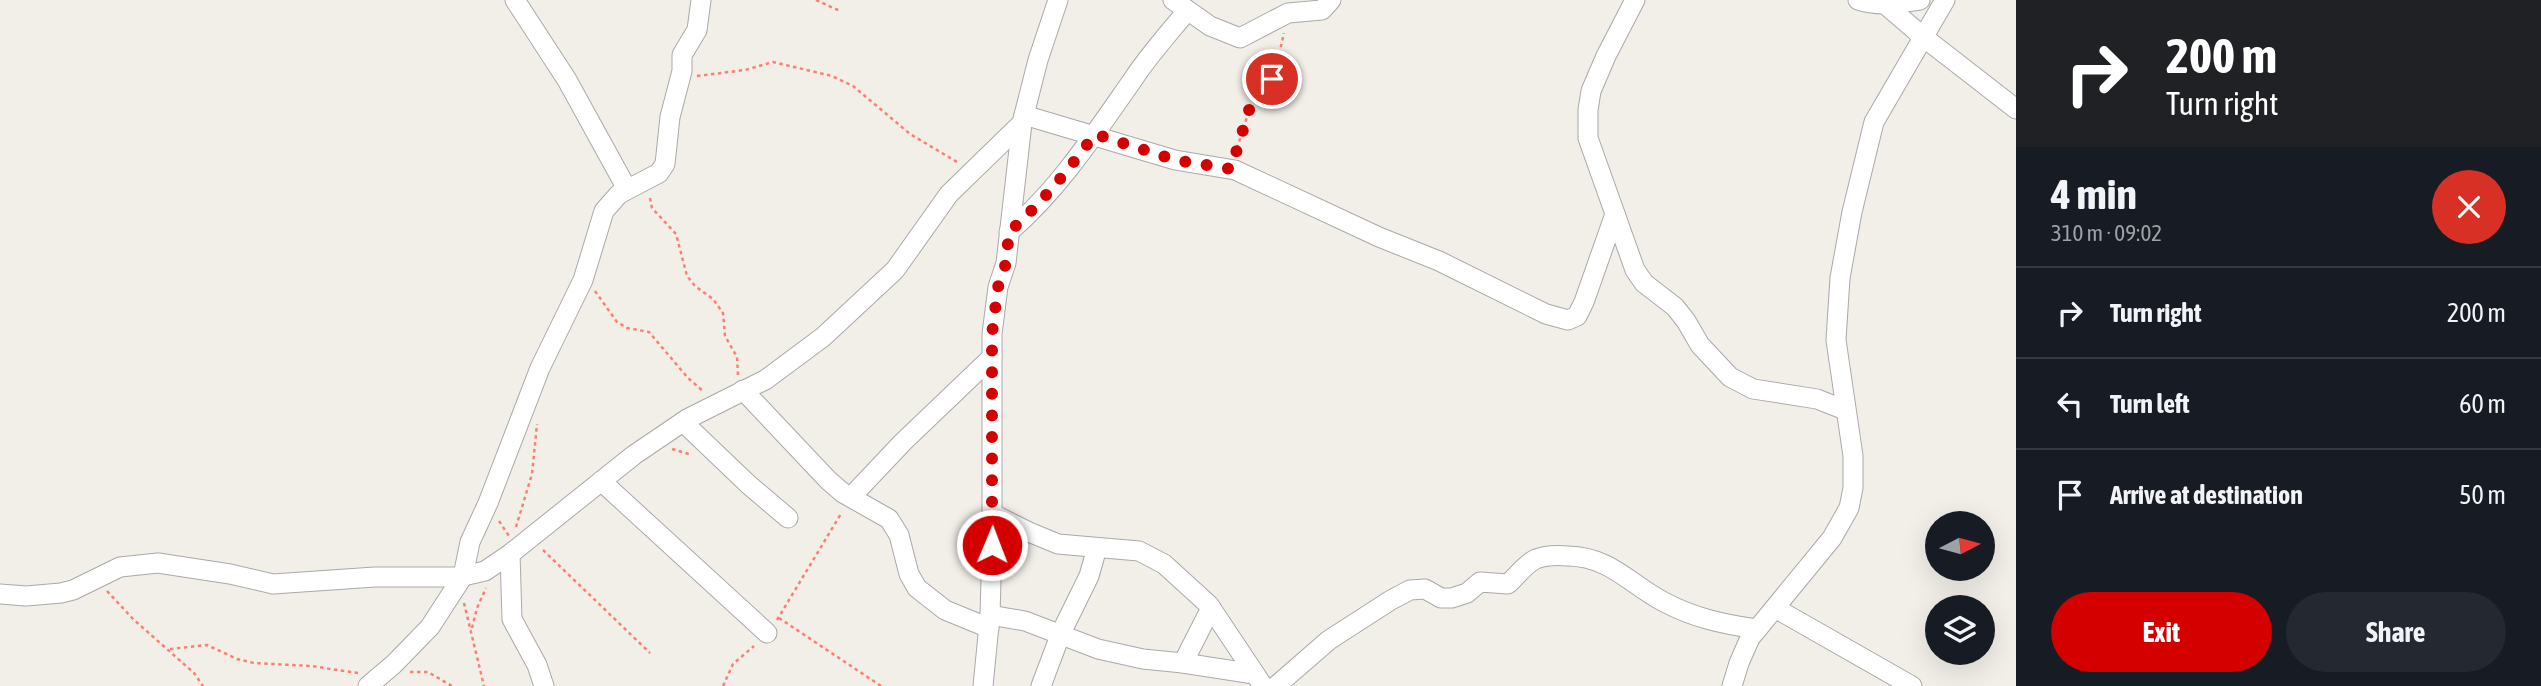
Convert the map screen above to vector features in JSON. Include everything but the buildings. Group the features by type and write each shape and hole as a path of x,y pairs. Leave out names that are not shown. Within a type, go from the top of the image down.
{"street":[{"path":"515,0 567,80 626,189"},
{"path":"373,680 394,664 430,627 461,580 470,542 488,503 540,368 584,278 604,211 626,189 653,177 662,169 668,156 670,117 681,75 682,55 697,30 702,0"},
{"path":"983,686 989,622 993,514 992,334 998,287 1006,263 1023,119 1038,60 1058,0"},
{"path":"1009,232 1027,217 1056,184 1095,134 1180,6 1210,26 1240,38 1288,13 1318,11 1331,0"},
{"path":"1858,0 1886,5 1920,0"},
{"path":"1732,686 1742,654 1756,629 1832,538 1849,508 1853,488 1853,456 1836,340 1840,278 1852,212 1874,122 1945,0"},
{"path":"1626,2 1620,25 1591,90 1588,138 1635,270 1644,283 1675,307 1700,345 1730,377 1753,388 1816,399 1845,410"},
{"path":"1886,5 2016,109"},
{"path":"1023,119 1095,134 1175,160 1231,169 1439,261 1546,314 1568,320 1577,316 1584,302 1615,214"},
{"path":"0,594 26,596 72,590 120,568 158,563 230,574 273,584 375,577 461,580 485,571 652,443 716,403 765,380 848,315 895,271 949,194 1023,119"},
{"path":"851,497 903,442 992,357"},
{"path":"743,390 828,480 889,519 899,535 909,574 917,588 945,610 989,622 1025,621 1098,649 1143,659 1183,663 1258,680"},
{"path":"683,422 788,518"},
{"path":"601,481 773,626"},
{"path":"993,514 1058,544 1132,550 1149,555 1182,579 1211,608 1258,680"},
{"path":"992,545 1024,530"},
{"path":"1041,686 1061,633 1079,600 1097,548"},
{"path":"1276,686 1329,640 1410,590 1422,588 1441,598 1458,597 1480,582 1507,584 1533,561 1548,556 1577,556 1608,564 1660,600 1688,614 1710,622 1756,629"},
{"path":"503,559 512,619 537,665 544,686"},
{"path":"0,579 26,596"},
{"path":"1183,663 1211,608"},
{"path":"1775,608 1912,686"}],"path":[{"path":"816,0 840,11"},
{"path":"1231,169 1250,107 1265,91 1275,72 1288,13"},
{"path":"681,75 714,75 773,62 832,76 853,86 910,134 971,172"},
{"path":"653,177 650,193 652,208 676,234 691,282 713,299 723,313 725,336 737,358 739,381 743,390"},
{"path":"584,278 612,317 627,328 649,332 688,378 716,403"},
{"path":"488,503 511,540 532,474 538,416"},
{"path":"652,443 693,456"},
{"path":"724,685 733,664 773,626 851,497"},
{"path":"531,538 650,653"},
{"path":"471,630 482,594 494,579 503,559"},
{"path":"95,578 133,619 170,649 203,686"},
{"path":"461,580 484,686"},
{"path":"773,626 881,686"},
{"path":"170,649 207,645 237,659 254,663 299,665 373,680 428,673 452,686"}],"route":[{"path":"992,545 992,334 998,287 1006,263 1009,232 1027,217 1056,184 1095,134 1175,160 1231,169 1250,107 1272,79"}]}
